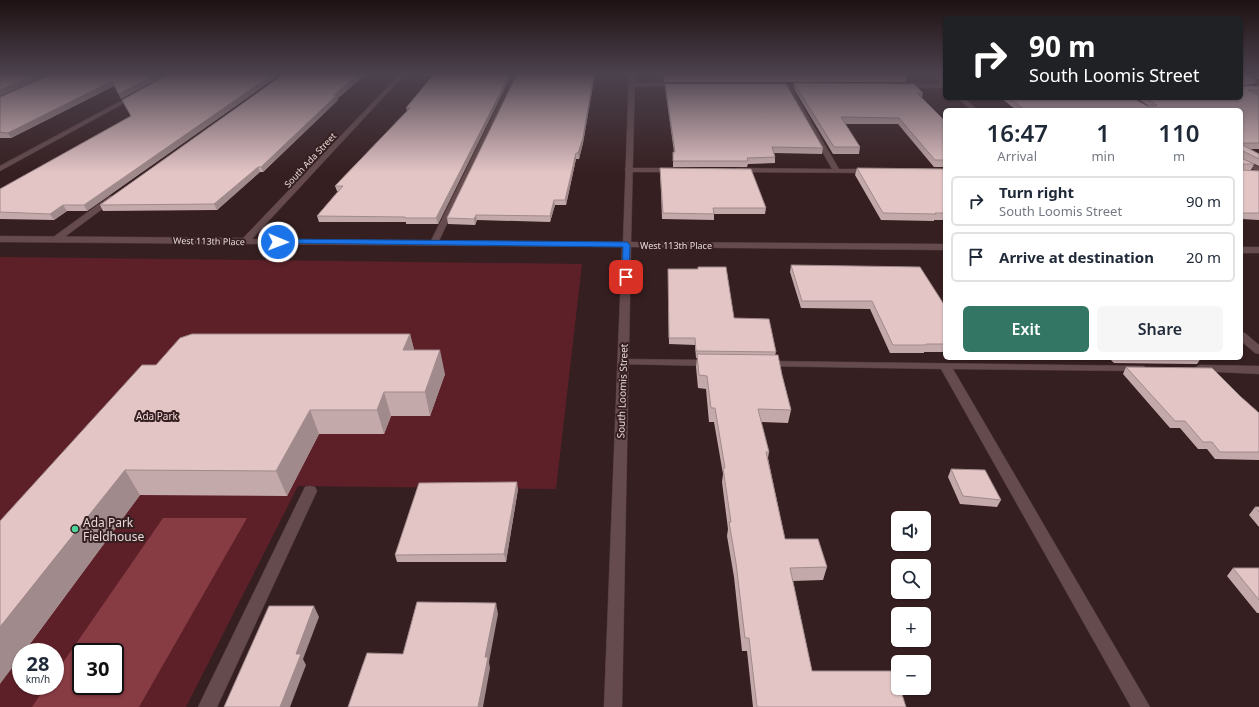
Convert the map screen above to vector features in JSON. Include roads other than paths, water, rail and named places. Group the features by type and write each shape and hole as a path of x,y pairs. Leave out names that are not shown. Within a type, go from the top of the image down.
{"street":[{"path":"0,169 114,107"},
{"name":"South Ada Street","path":"246,241 372,107"},
{"path":"434,243 500,107"},
{"name":"South Loomis Street","path":"613,707 631,107"},
{"path":"800,107 837,171"},
{"path":"1243,161 1259,170"},
{"path":"629,170 679,170"},
{"path":"726,170 875,171"},
{"path":"1247,174 1259,174"},
{"path":"55,240 121,193"},
{"name":"West 113th Place","path":"0,239 943,247"},
{"path":"1243,250 1259,250"},
{"path":"1243,337 1259,351"},
{"path":"623,362 718,363"},
{"path":"758,364 1151,368"},
{"path":"945,366 1141,707"},
{"path":"1190,369 1259,370"},
{"path":"207,707 310,491"}],"place":[{"name":"Ada Park Fieldhouse","path":"75,529"}],"park label":[{"name":"Ada Park","path":"157,416"}]}
